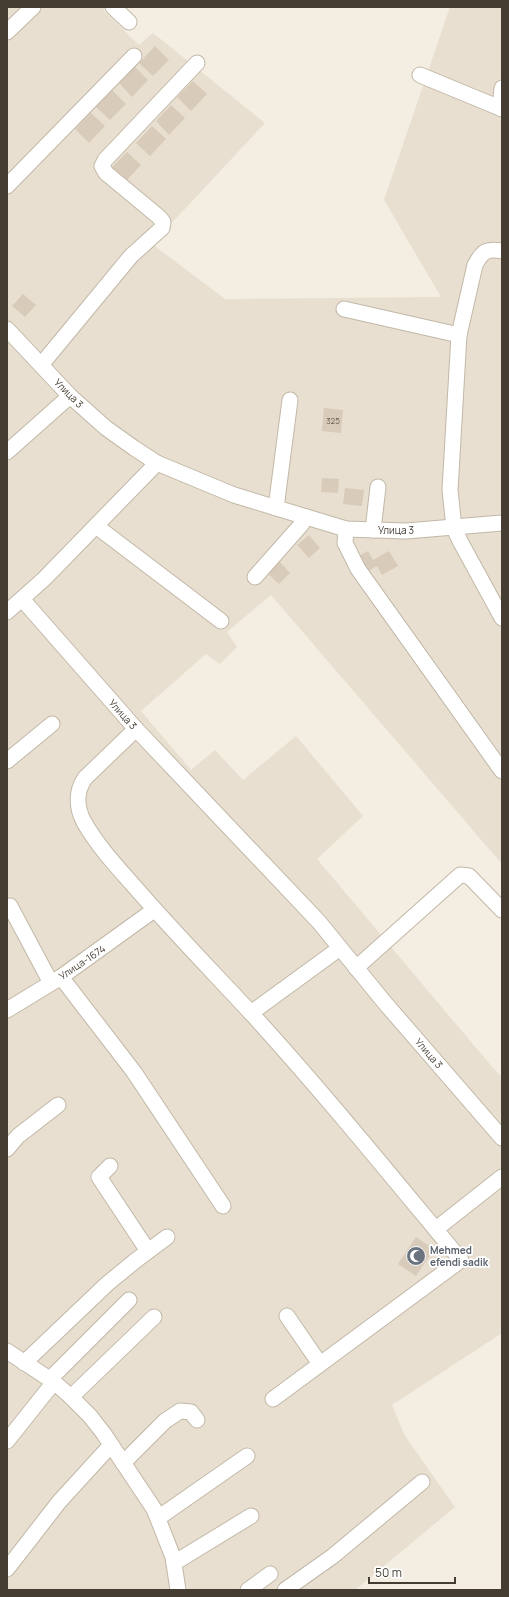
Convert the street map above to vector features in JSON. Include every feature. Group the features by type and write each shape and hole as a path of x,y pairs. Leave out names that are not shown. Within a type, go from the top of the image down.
{"street":[{"path":"7,32 33,7"},
{"path":"113,7 129,22"},
{"path":"7,186 134,56"},
{"path":"41,365 131,256 162,228 163,222 159,216 106,173 102,166 105,160 197,63"},
{"path":"420,74 501,109 502,88"},
{"path":"502,251 485,251 480,256 475,266 459,335 450,490 454,528 502,618"},
{"path":"344,309 459,335"},
{"name":"Улица 3","path":"9,337 41,365 70,396 106,428 157,463 234,495 346,529 406,531 502,523"},
{"path":"7,452 70,396"},
{"path":"276,508 290,400"},
{"path":"7,612 22,600 157,463"},
{"path":"373,530 378,487"},
{"path":"255,577 301,525 306,517"},
{"path":"96,526 221,622"},
{"path":"346,529 345,543 358,569 502,771"},
{"name":"Улица 3","path":"22,600 136,729 319,922 356,968 502,1138"},
{"path":"7,760 52,724"},
{"path":"136,729 85,778 78,791 78,800 83,820 96,841 154,910 251,1013 376,1157 461,1260 273,1399"},
{"path":"356,968 460,875 469,876 502,910"},
{"path":"10,906 56,980 134,1072 223,1206"},
{"name":"Улица-1674","path":"7,1010 56,980 110,943 154,910"},
{"path":"251,1013 340,948"},
{"path":"7,1149 18,1136 58,1105"},
{"path":"110,1166 99,1177 148,1251"},
{"path":"436,1229 502,1177"},
{"path":"24,1362 106,1284 167,1238"},
{"path":"7,1441 52,1381 129,1300"},
{"path":"287,1316 320,1364"},
{"path":"71,1397 154,1317"},
{"path":"7,1351 52,1381 71,1397 90,1416 111,1445 142,1489 166,1535 174,1563 178,1590"},
{"path":"123,1463 165,1421 180,1412 191,1412 197,1420"},
{"path":"7,1569 58,1502 111,1445"},
{"path":"158,1518 247,1456"},
{"path":"284,1590 333,1556 422,1482"},
{"path":"174,1563 251,1516"},
{"path":"248,1590 270,1574"}],"shaded area":[{"path":"7,7 106,7 103,10 139,45 153,33 265,123 152,244 225,299 441,297 384,200 450,7 502,7 502,864 271,595 227,632 237,647 220,664 206,654 141,711 191,770 215,750 243,780 296,736 363,816 317,859 502,1077 502,1333 392,1405 405,1436 455,1507 355,1590 7,1590"}],"building":[{"path":"155,46 169,60 153,76 139,63"},
{"path":"135,67 148,80 132,97 119,83"},
{"path":"193,81 207,94 191,111 177,97"},
{"path":"112,90 126,104 110,120 96,107"},
{"path":"171,105 185,118 169,135 156,121"},
{"path":"91,113 105,126 89,143 75,129"},
{"path":"152,126 166,139 150,156 136,143"},
{"path":"127,152 141,165 125,182 111,168"},
{"path":"23,294 36,305 25,317 12,306"},
{"path":"324,408 343,410 341,433 322,431"},
{"path":"322,478 339,479 338,493 321,492"},
{"path":"345,488 364,490 362,506 343,504"},
{"path":"309,535 320,548 309,558 297,545"},
{"path":"368,551 373,560 389,551 398,566 382,575 377,566 365,573 356,558"},
{"path":"279,561 290,573 279,584 267,573"},
{"name":"Mehmed efendi sadik","path":"416,1237 434,1249 416,1276 398,1264"}],"place":[{"name":"Mehmed efendi sadik","path":"416,1256"}]}
